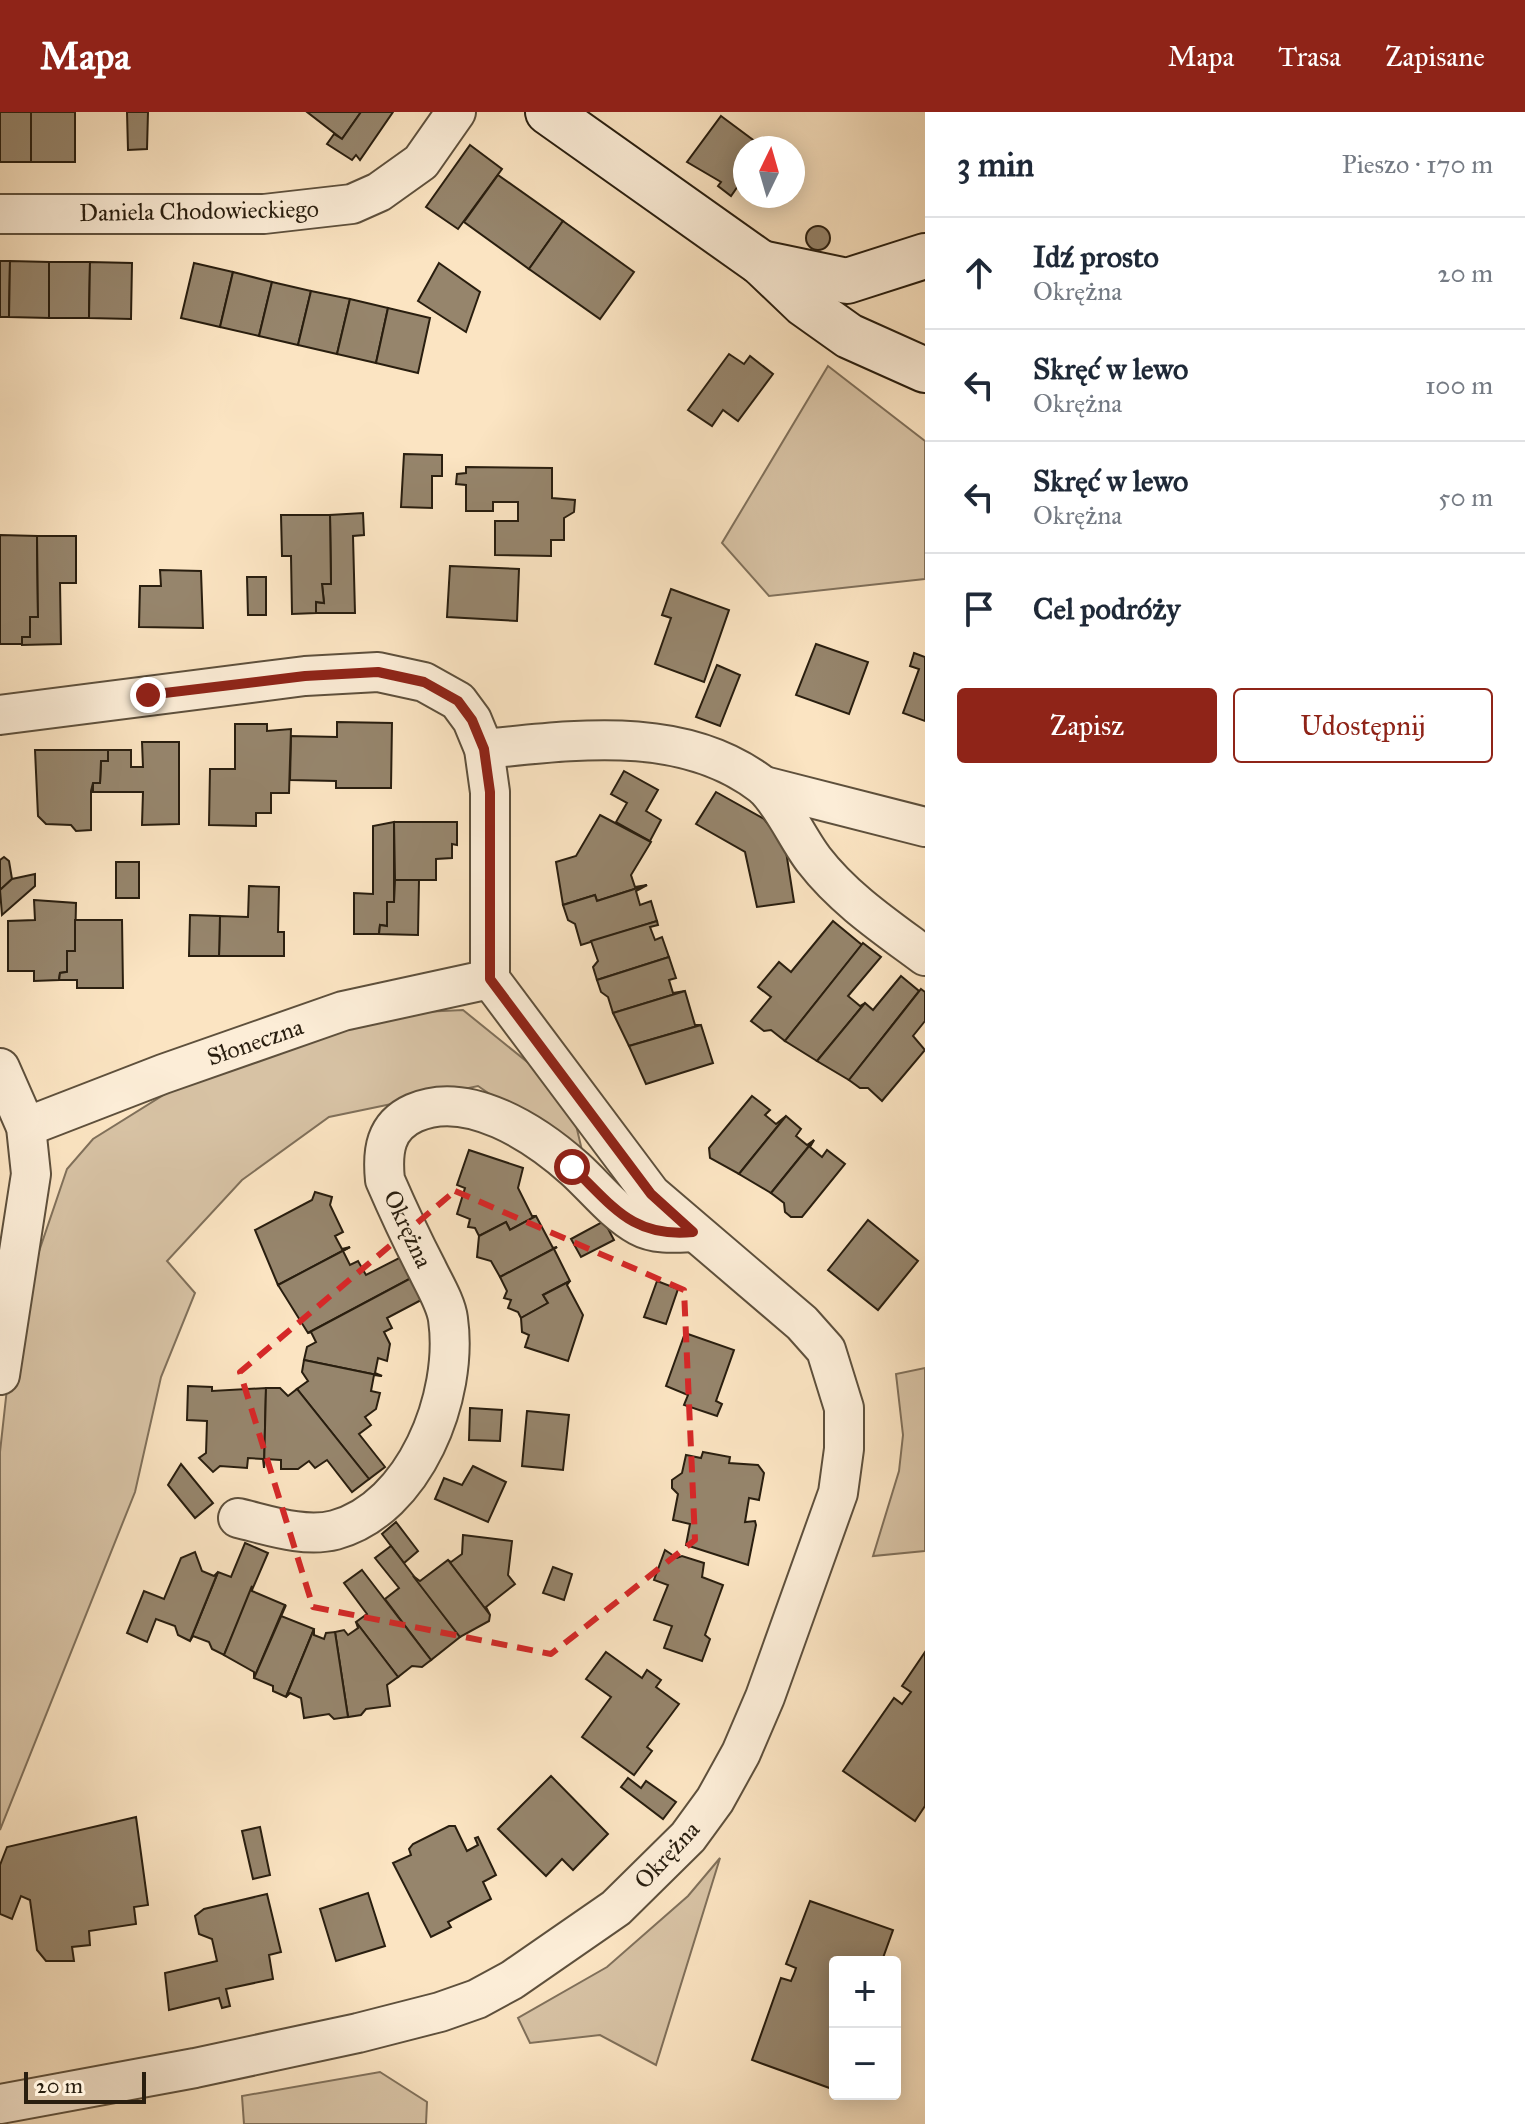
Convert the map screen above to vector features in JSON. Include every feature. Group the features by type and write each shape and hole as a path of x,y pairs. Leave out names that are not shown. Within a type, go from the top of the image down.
{"main road":[{"path":"548,112 761,263 804,304 849,336 925,370"},
{"path":"761,263 847,281 925,256"}],"street":[{"name":"Daniela Chodowieckiego","path":"0,214 264,214 352,204 379,192 421,162 456,112"},
{"path":"0,715 305,676 378,672 424,682 458,701 472,720 484,749 490,792 490,979"},
{"path":"484,749 601,739 646,743 699,755 764,786 925,827"},
{"path":"764,786 833,884 925,956"},
{"name":"Słoneczna","path":"26,1127 163,1074 343,1011 490,979"},
{"name":"Okrężna","path":"0,2104 358,2033 477,1999 512,1980 616,1908 688,1837 721,1788 765,1697 838,1493 844,1449 844,1408 826,1350 802,1323 651,1194 490,979"},
{"path":"0,1068 26,1127 31,1174 0,1375"},
{"name":"Okrężna","path":"238,1518 302,1532 332,1531 361,1520 387,1497 430,1441 440,1415 449,1370 448,1316 385,1180 382,1156 388,1136 400,1120 423,1109 450,1106 486,1113 529,1135 643,1229 671,1234 693,1232"}],"highlighted area":[{"path":"455,1191 684,1290 695,1540 551,1654 313,1607 240,1372"}],"shaded area":[{"path":"828,366 925,441 925,579 769,596 722,543"},
{"path":"463,1010 531,1065 576,1125 584,1159 478,1086 329,1117 242,1180 167,1261 195,1293 161,1377 135,1492 0,1830 0,1452 14,1325 67,1169 93,1139 194,1076 402,1013"},
{"path":"925,1368 925,1551 873,1556 899,1471 903,1435 896,1374"},
{"path":"720,1858 656,2065 600,2035 530,2043 518,2018 607,1967 688,1896"},
{"path":"380,2072 427,2102 426,2124 244,2124 242,2096"}],"building":[{"path":"0,112 31,112 31,162 0,162"},
{"path":"31,112 75,112 75,162 31,162"},
{"path":"127,112 148,112 147,149 128,150"},
{"path":"307,112 361,112 342,139"},
{"path":"361,112 393,112 360,160 356,155 352,160 327,144 334,134 342,139"},
{"path":"721,116 748,136 733,136 731,196 718,186 721,182 687,162"},
{"path":"470,145 502,169 458,229 426,207"},
{"path":"498,175 563,221 529,269 464,222"},
{"path":"563,221 634,272 600,319 529,269"},
{"path":"818,226 826,230 830,238 826,246 818,250 810,246 806,238 810,230"},
{"path":"0,261 10,261 9,317 0,317"},
{"path":"10,261 49,262 49,318 9,317"},
{"path":"49,262 90,262 89,318 49,318"},
{"path":"90,262 132,263 131,319 89,318"},
{"path":"194,263 233,272 220,327 181,318"},
{"path":"439,263 480,292 466,332 418,301"},
{"path":"233,272 272,282 259,336 220,327"},
{"path":"272,282 311,291 298,345 259,336"},
{"path":"311,291 350,299 337,354 298,345"},
{"path":"350,299 388,308 376,363 337,354"},
{"path":"388,308 430,318 418,373 376,363"},
{"path":"729,354 744,364 750,356 773,374 738,421 723,410 712,426 688,410"},
{"path":"404,454 442,455 442,476 432,476 432,508 401,507"},
{"path":"466,467 552,468 552,498 575,500 574,512 564,518 564,540 551,540 551,556 495,555 495,521 518,521 518,502 493,502 493,511 466,511 466,485 456,484 457,474 466,473"},
{"path":"363,513 364,535 353,536 355,613 316,613 316,602 324,603 322,584 331,584 330,515"},
{"path":"281,515 330,515 331,584 322,584 324,603 316,602 316,613 292,614 291,556 282,556"},
{"path":"0,535 37,536 38,617 30,617 30,637 22,637 22,644 0,644"},
{"path":"37,536 76,536 76,583 60,583 61,644 22,645 22,637 30,637 30,617 38,617"},
{"path":"450,566 519,569 517,621 447,617"},
{"path":"160,570 201,571 203,628 139,627 140,586 161,586"},
{"path":"247,577 266,577 266,615 248,615"},
{"path":"671,589 729,610 704,682 655,664 671,618 662,615"},
{"path":"816,644 868,662 849,714 796,695"},
{"path":"914,653 925,657 925,721 903,713 919,669 910,666"},
{"path":"717,665 740,675 720,726 696,717"},
{"path":"337,722 392,723 391,788 336,788 336,781 290,780 291,736 337,737"},
{"path":"235,724 267,724 267,731 291,729 289,793 271,793 271,813 256,813 256,826 209,825 210,769 235,769"},
{"path":"142,742 179,742 179,824 142,825 143,792 93,792 93,783 100,783 101,761 108,761 108,750 131,750 131,767 143,767"},
{"path":"35,750 108,750 108,761 101,761 100,783 93,783 91,791 91,830 76,831 71,825 46,824 38,816"},
{"path":"624,771 658,790 646,811 661,820 650,841 616,822 627,803 611,794"},
{"path":"716,792 764,819 785,845 794,902 757,907 745,852 696,824"},
{"path":"600,815 651,842 631,875 635,887 647,885 597,901 595,895 563,905 556,862 576,856"},
{"path":"394,822 394,902 387,902 387,926 380,925 379,934 354,934 354,893 373,894 373,826"},
{"path":"394,822 457,822 457,845 452,844 452,858 436,859 436,880 395,880"},
{"path":"4,857 9,861 12,879 0,890 0,860"},
{"path":"116,862 139,862 139,898 116,898"},
{"path":"35,874 35,886 2,915 0,890 12,879"},
{"path":"395,880 419,880 418,935 379,934 380,925 387,926 387,902 394,902"},
{"path":"647,885 636,891 640,905 651,901 657,921 581,945 575,924 568,920 563,905 595,895 597,901"},
{"path":"249,886 279,887 278,932 284,932 284,956 219,956 220,916 248,917"},
{"path":"34,900 76,903 75,951 67,951 67,972 60,973 59,980 34,981 34,971 8,971 8,921 35,920"},
{"path":"190,915 220,916 219,956 189,956"},
{"path":"75,920 122,920 123,988 77,988 77,980 59,980 60,973 67,972 67,951 75,951"},
{"path":"657,921 658,925 650,927 655,940 662,937 669,957 597,980 593,967 598,961 591,941"},
{"path":"833,921 862,945 785,1041 771,1030 764,1031 751,1021 771,997 758,987 779,962 791,972"},
{"path":"863,943 881,957 848,996 860,1006 865,1003 817,1061 785,1041"},
{"path":"669,957 676,978 669,980 673,993 685,991 613,1013 608,997 601,992 597,980"},
{"path":"901,976 919,991 849,1080 817,1061 865,1003 873,1010"},
{"path":"921,989 925,992 925,1021 913,1036 925,1050 882,1101 868,1088 860,1088 849,1080"},
{"path":"685,991 695,1025 701,1025 629,1046 613,1013"},
{"path":"701,1025 713,1063 646,1084 629,1046"},
{"path":"752,1096 770,1110 765,1115 776,1124 786,1116 739,1174 710,1158 709,1148"},
{"path":"786,1116 801,1129 796,1136 807,1145 814,1140 771,1193 739,1174"},
{"path":"814,1140 810,1147 822,1157 827,1150 845,1164 802,1217 791,1217 785,1212 784,1203 771,1193"},
{"path":"469,1150 523,1168 518,1188 532,1216 536,1216 510,1230 506,1222 479,1236 475,1228 468,1227 470,1219 457,1214 465,1188 457,1185"},
{"path":"315,1192 332,1197 330,1205 343,1232 335,1236 342,1249 350,1247 278,1285 255,1230 312,1200"},
{"path":"536,1216 553,1248 557,1247 500,1277 491,1261 477,1257 479,1236 506,1222 510,1230"},
{"path":"868,1220 918,1261 878,1310 828,1270"},
{"path":"604,1221 614,1240 581,1257 571,1239"},
{"path":"350,1247 343,1251 350,1265 358,1261 366,1275 403,1256 413,1277 308,1333 278,1285"},
{"path":"557,1247 554,1249 570,1281 543,1295 548,1303 521,1318 518,1312 508,1308 511,1300 504,1298 507,1291 500,1277"},
{"path":"413,1277 425,1298 387,1318 392,1328 384,1332 390,1344 387,1361 378,1358 375,1373 382,1376 304,1360 307,1347 316,1342 311,1332 308,1333"},
{"path":"570,1281 567,1285 583,1315 568,1361 525,1347 529,1335 522,1332 521,1318 548,1303 543,1295"},
{"path":"657,1281 678,1289 666,1324 644,1317"},
{"path":"685,1333 734,1350 716,1401 722,1404 717,1416 684,1405 688,1395 666,1386"},
{"path":"304,1360 382,1376 374,1375 371,1391 380,1393 376,1409 365,1417 371,1425 359,1434 385,1467 369,1479 297,1389 308,1381 302,1372"},
{"path":"188,1386 212,1387 212,1391 266,1388 264,1468 263,1459 248,1458 247,1468 220,1466 213,1472 199,1458 206,1453 207,1421 187,1420"},
{"path":"266,1388 280,1388 288,1396 297,1389 369,1479 352,1492 327,1460 315,1468 309,1461 298,1469 281,1469 281,1460 265,1459 264,1468"},
{"path":"470,1408 502,1410 500,1441 469,1440"},
{"path":"527,1411 569,1415 563,1470 522,1466"},
{"path":"703,1452 730,1457 729,1463 758,1465 764,1473 759,1500 749,1498 745,1522 755,1521 756,1525 748,1565 686,1545 690,1524 673,1520 678,1494 672,1488 672,1480 682,1473 686,1455 701,1458"},
{"path":"181,1464 213,1503 195,1518 168,1485"},
{"path":"473,1466 506,1482 488,1522 435,1499 444,1478 462,1485"},
{"path":"396,1522 418,1551 404,1563 382,1534"},
{"path":"463,1535 512,1541 508,1575 515,1584 486,1607 490,1615 448,1560 451,1562 462,1554"},
{"path":"245,1543 268,1553 224,1655 212,1649 209,1642 193,1636 190,1641 218,1572 231,1577"},
{"path":"391,1546 460,1637 431,1660 385,1599 399,1588 375,1558"},
{"path":"665,1550 677,1558 682,1556 704,1563 702,1577 723,1585 705,1635 710,1639 702,1661 664,1648 672,1626 654,1620 668,1585 654,1580"},
{"path":"195,1552 202,1571 214,1576 218,1572 190,1641 178,1635 175,1626 156,1619 147,1642 127,1633 144,1591 164,1599 181,1558"},
{"path":"448,1560 490,1615 489,1621 460,1637 413,1576 420,1581"},
{"path":"553,1567 572,1574 564,1600 543,1593"},
{"path":"362,1570 431,1660 422,1667 412,1666 398,1677 356,1622 367,1614 344,1583"},
{"path":"252,1586 252,1591 285,1605 254,1678 254,1672 224,1655"},
{"path":"281,1616 314,1629 286,1697 273,1691 273,1686 254,1678"},
{"path":"356,1622 398,1677 387,1685 390,1706 366,1709 361,1715 348,1717 335,1632 344,1630 348,1635 358,1628"},
{"path":"314,1629 314,1635 324,1639 326,1633 335,1632 348,1717 334,1719 329,1714 304,1718 301,1698 290,1693 286,1697"},
{"path":"606,1652 642,1678 647,1670 661,1680 656,1687 679,1704 647,1747 652,1751 634,1775 582,1737 611,1697 586,1679"},
{"path":"925,1652 925,1806 915,1821 843,1771 894,1698 902,1704 911,1692 902,1686"},
{"path":"551,1776 608,1834 573,1870 562,1859 546,1876 498,1829"},
{"path":"628,1778 641,1788 646,1781 676,1802 663,1819 621,1787"},
{"path":"136,1817 148,1905 134,1907 136,1924 89,1931 90,1945 72,1947 74,1961 46,1961 37,1950 30,1900 21,1896 12,1919 0,1914 0,1865 7,1847"},
{"path":"455,1826 467,1851 478,1845 475,1838 478,1837 496,1875 483,1882 491,1899 448,1922 451,1927 431,1937 393,1863 411,1855 409,1849 413,1844"},
{"path":"260,1827 270,1875 253,1879 242,1831"},
{"path":"368,1893 385,1946 336,1961 320,1909"},
{"path":"267,1894 281,1952 269,1955 273,1979 226,1989 230,2006 222,2008 219,1998 169,2010 165,1973 217,1961 212,1939 199,1934 195,1916 204,1909"},
{"path":"810,1901 893,1930 884,1956 829,1956 829,2088 752,2060 781,1978 791,1981 794,1974 796,1968 786,1964"}],"route":[{"path":"148,695 305,676 378,672 424,682 458,701 472,720 484,749 490,792 490,979 591,1118 651,1194 693,1232 671,1234 643,1229 572,1167"}]}
